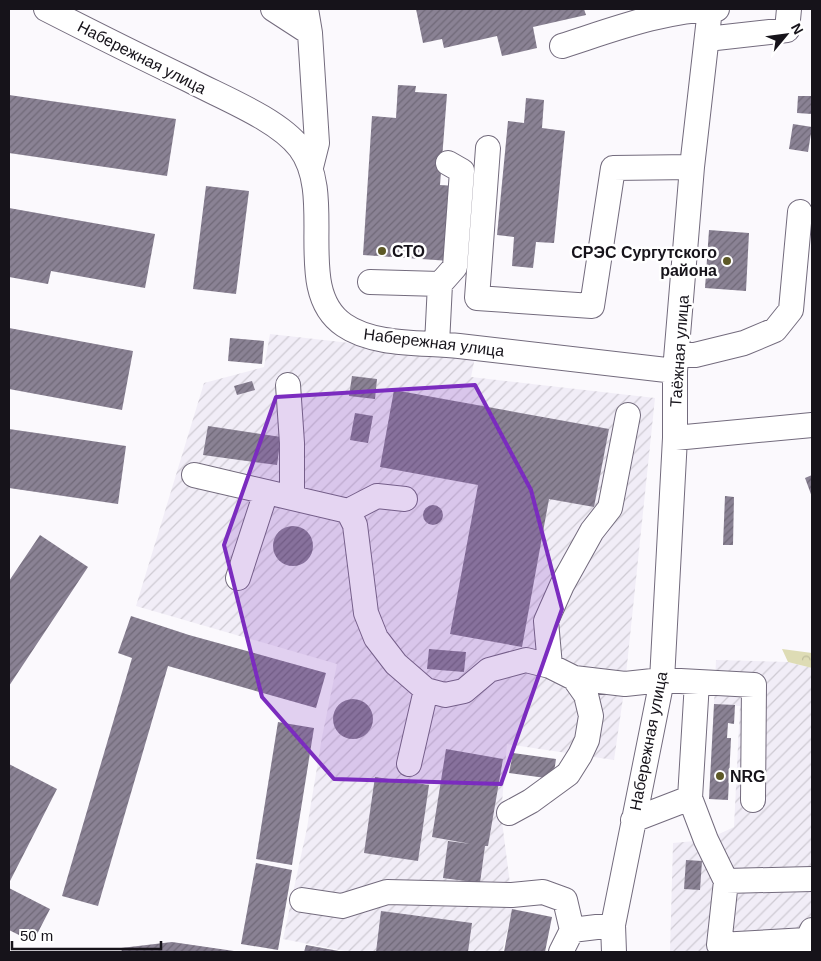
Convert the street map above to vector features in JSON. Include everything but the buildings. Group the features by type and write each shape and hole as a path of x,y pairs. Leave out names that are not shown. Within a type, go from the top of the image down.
{"street":[{"name":"Набережная улица","path":"46,9 237,104 287,134 300,148 311,167 316,188 317,270 321,292 329,310 341,323 356,333 394,340 436,344 676,363 695,355 744,343 776,330 790,310 800,212"},
{"path":"273,9 310,32"},
{"path":"306,9 310,32 317,143 311,167"},
{"name":"Таёжная улица","path":"675,438 676,363 692,168 710,9"},
{"path":"562,46 636,23 681,12 717,9"},
{"path":"708,39 787,30 789,9"},
{"path":"488,148 476,298 592,306 613,168 692,168"},
{"path":"436,344 440,284 456,267 462,171 448,163"},
{"path":"370,282 440,284"},
{"path":"288,385 292,443 292,497"},
{"path":"550,666 546,622 562,584 592,531 610,508 628,415"},
{"path":"675,438 812,425"},
{"name":"Набережная улица","path":"614,952 613,925 662,680 675,438"},
{"path":"194,475 348,511 377,496 405,499"},
{"path":"238,578 266,492"},
{"path":"348,511 355,525 366,613 376,638 396,664 426,690 444,695 464,691 490,670 526,660 550,666 574,678 626,684 662,680 754,685 753,800"},
{"path":"509,813 531,801 568,774 580,755 587,740 591,716 586,695 574,678"},
{"path":"697,682 690,798 706,840 726,881 719,945 807,940 812,930"},
{"path":"409,764 426,690"},
{"path":"633,820 690,798"},
{"path":"726,881 812,879"},
{"path":"302,900 342,906 388,892 512,895 543,892 565,900 572,930 561,952"},
{"path":"572,930 613,925"}],"highlighted area":[{"path":"475,385 531,490 562,609 501,784 334,779 262,697 224,545 276,397"}],"shaded area":[{"path":"270,334 475,357 471,377 655,398 625,684 614,760 507,744 501,814 513,907 502,952 350,952 283,939 307,828 322,737 337,664 136,606 204,383 264,367"},
{"path":"716,660 788,662 812,668 812,952 670,952 673,843 706,840 734,827 740,706 714,704"}],"green space":[{"path":"782,649 812,653 812,668 788,662"}],"place":[{"name":"СТО","path":"382,251"},
{"name":"СРЭС Сургутского района","path":"727,261"},
{"name":"NRG","path":"720,776"}]}
